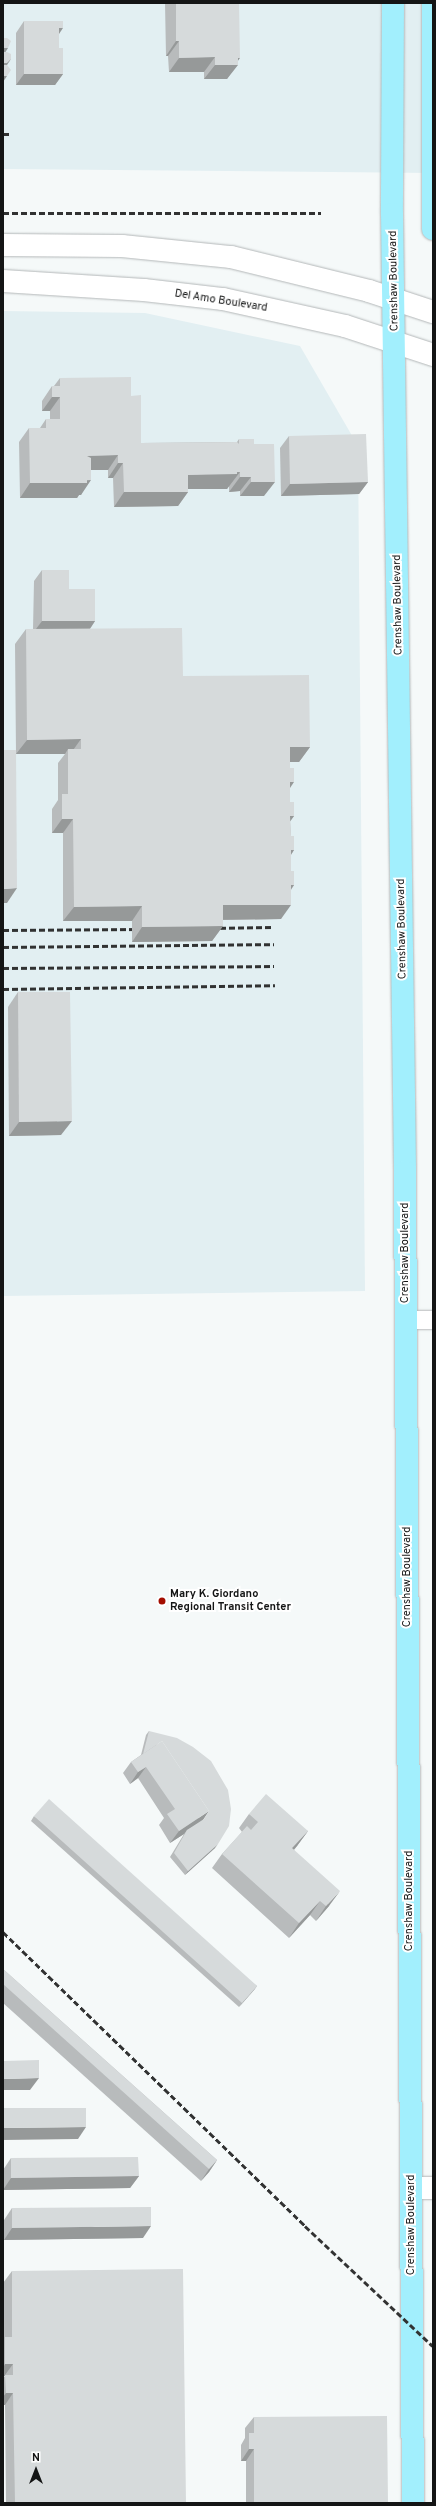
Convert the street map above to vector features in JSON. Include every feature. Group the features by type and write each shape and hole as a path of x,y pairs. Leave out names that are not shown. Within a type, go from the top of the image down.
{"main road":[{"name":"Crenshaw Boulevard","path":"393,3 392,214 395,300 406,1320 413,2503"},
{"path":"432,3 433,229"},
{"path":"3,245 122,246 231,257 304,274 433,312"},
{"name":"Del Amo Boulevard","path":"3,281 144,290 223,299 345,326 395,341 433,355"},
{"path":"411,2188 433,2188"}],"street":[{"path":"406,1320 433,1320"}],"shaded area":[{"path":"3,3 433,3 433,173 3,169"},
{"path":"3,311 145,313 300,346 358,446 365,1291 3,1296"}],"building":[{"path":"176,3 239,3 240,58 238,58 238,65 215,65 215,57 179,58 179,41 176,41"},
{"path":"24,21 63,21 63,28 59,28 59,48 63,48 63,74 24,74"},
{"path":"3,38 7,38 11,41 8,48 3,48"},
{"path":"3,52 11,54 11,59 7,63 3,63"},
{"path":"3,65 7,65 11,70 7,76 3,76"},
{"path":"131,377 131,396 141,395 141,443 237,442 239,444 239,439 254,439 254,444 274,444 275,482 251,482 251,477 240,477 240,472 237,472 237,474 188,475 188,492 124,492 123,463 118,463 118,455 87,456 91,458 91,480 87,480 87,483 30,483 29,428 46,428 46,419 60,419 60,397 52,397 52,386 60,386 60,378"},
{"path":"366,434 368,482 290,484 289,436"},
{"path":"42,570 69,570 69,589 95,589 95,621 42,621"},
{"path":"182,628 183,676 309,675 310,747 290,747 290,768 294,768 294,782 290,782 290,802 294,802 294,816 290,816 291,836 294,836 294,850 291,850 291,871 294,871 294,885 291,885 291,905 223,905 223,926 142,927 142,906 74,907 73,819 62,819 62,794 68,794 68,749 81,749 81,739 27,740 26,629"},
{"path":"3,750 16,750 17,888 3,889"},
{"path":"18,992 70,992 72,1121 19,1122"},
{"path":"149,1731 177,1738 193,1747 211,1761 228,1790 231,1809 229,1826 218,1844 188,1871 174,1853 187,1830 204,1819 209,1811 162,1741 143,1754"},
{"path":"162,1741 209,1811 179,1831 167,1814 175,1809 146,1767 138,1772 131,1762"},
{"path":"266,1794 308,1831 292,1848 340,1891 326,1906 320,1901 299,1923 222,1854 247,1826 251,1830 258,1822 249,1814"},
{"path":"49,1799 257,1986 242,2003 34,1816"},
{"path":"3,1969 217,2160 209,2169 3,1984"},
{"path":"39,2060 39,2078 3,2079 3,2061"},
{"path":"3,2108 86,2108 86,2127 3,2128"},
{"path":"138,2157 139,2176 11,2178 11,2158"},
{"path":"151,2207 151,2226 12,2228 12,2208"},
{"path":"183,2269 186,2503 15,2503 13,2393 6,2393 5,2375 13,2375 13,2364 5,2364 5,2337 12,2337 12,2271"},
{"path":"387,2416 388,2503 254,2503 254,2449 249,2449 249,2433 254,2433 254,2417"}],"railway":[{"path":"3,134 9,134"},
{"path":"3,213 321,213"},
{"path":"211,928 274,927"},
{"path":"3,930 143,929"},
{"path":"3,947 274,944"},
{"path":"3,968 274,966"},
{"path":"3,989 275,985"},
{"path":"3,1932 305,2226 433,2346"}],"place":[{"name":"Mary K. Giordano Regional Transit Center","path":"162,1601"}]}
